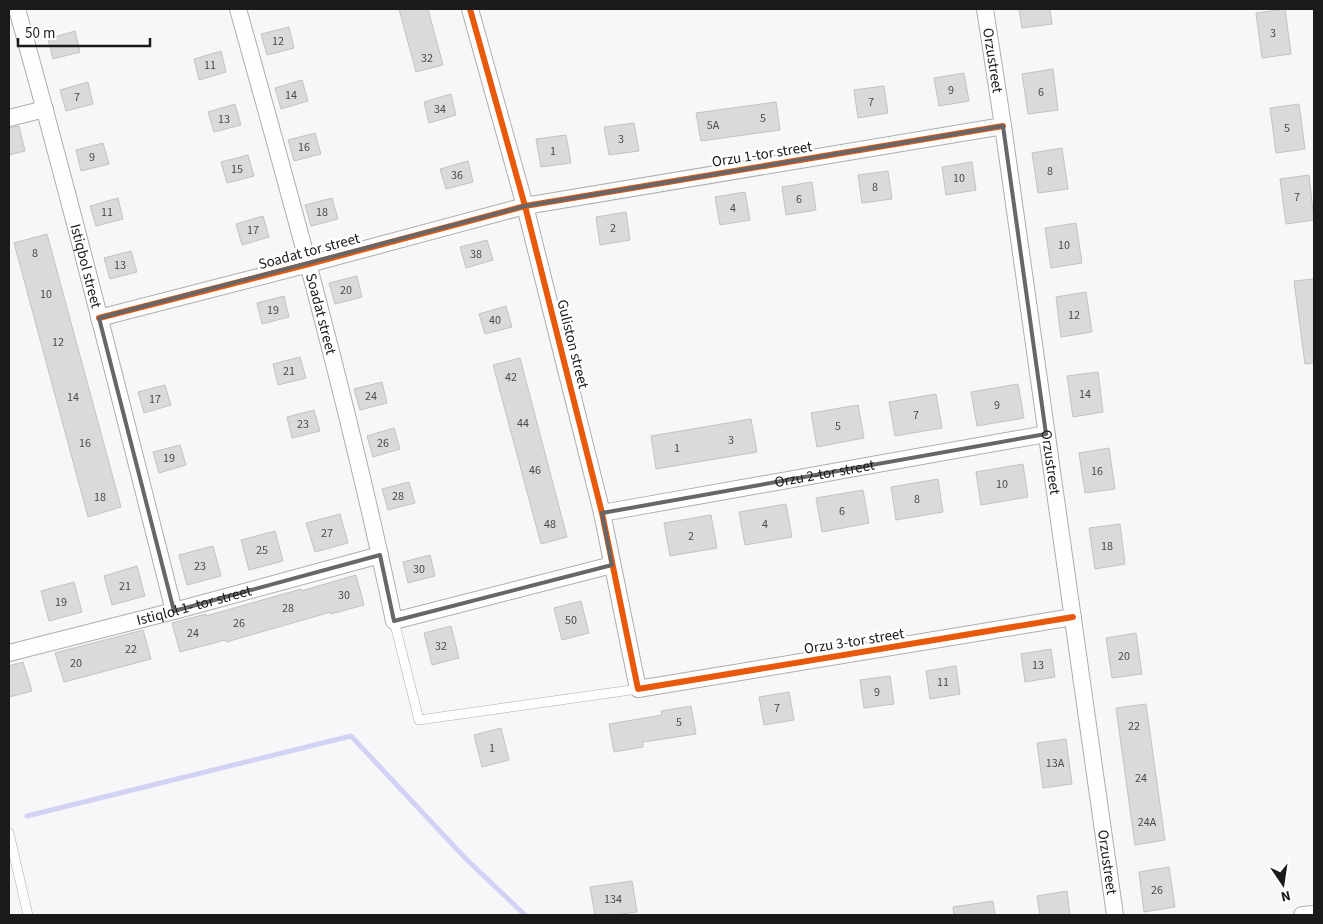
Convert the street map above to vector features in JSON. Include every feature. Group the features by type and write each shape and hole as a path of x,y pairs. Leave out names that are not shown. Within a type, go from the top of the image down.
{"street":[{"name":"Istiqbol street","path":"17,9 45,110 174,612"},
{"name":"Soadat street","path":"238,9 309,264 380,555 394,621"},
{"name":"Guliston street","path":"470,9 524,206 602,513 638,689"},
{"name":"Orzustreet","path":"985,9 1115,915"},
{"path":"9,118 45,110"},
{"name":"Orzu 1-tor street","path":"524,206 1003,126"},
{"name":"Soadat tor street","path":"99,318 524,206"},
{"name":"Orzu 2-tor street","path":"602,513 1046,434"},
{"name":"Istiqlol 1- tor street","path":"9,653 174,612 380,555"},
{"path":"394,621 612,565"},
{"name":"Orzu 3-tor street","path":"638,689 1073,617"},
{"path":"1302,915 1314,914"}],"lane":[{"path":"394,621 419,720 638,689"},
{"path":"9,833 28,915"}],"highlighted area":[{"path":"1003,126 1046,434 602,513 612,565 394,621 380,555 174,611 99,318 525,206"}],"building":[{"path":"399,9 428,9 443,65 416,72"},
{"path":"1019,9 1050,9 1052,24 1022,28"},
{"path":"1285,9 1291,54 1262,58 1256,13"},
{"path":"289,27 294,48 267,55 261,34"},
{"path":"75,31 80,52 53,59 48,39"},
{"path":"221,51 226,72 199,80 194,59"},
{"path":"1053,69 1058,110 1028,114 1022,74"},
{"path":"964,73 969,101 939,106 934,78"},
{"path":"302,80 308,101 281,109 275,88"},
{"path":"88,82 93,104 66,111 60,90"},
{"path":"884,86 888,113 858,118 854,90"},
{"path":"451,94 456,115 429,123 424,102"},
{"path":"776,102 780,130 701,141 696,113"},
{"path":"235,104 241,125 214,132 208,112"},
{"path":"1299,104 1305,149 1276,153 1270,108"},
{"path":"634,123 639,151 609,155 604,127"},
{"path":"19,126 25,151 9,155 9,128"},
{"path":"315,133 321,154 294,161 288,140"},
{"path":"566,135 571,163 541,167 536,139"},
{"path":"103,143 109,164 81,171 76,150"},
{"path":"1062,148 1068,189 1038,193 1032,153"},
{"path":"248,155 254,176 227,183 221,162"},
{"path":"468,161 473,182 446,189 440,169"},
{"path":"972,162 976,190 946,195 942,167"},
{"path":"888,171 892,199 862,203 858,175"},
{"path":"1309,175 1314,220 1286,224 1280,179"},
{"path":"812,182 816,210 786,215 782,187"},
{"path":"745,192 750,220 720,225 715,197"},
{"path":"118,198 123,219 96,226 90,206"},
{"path":"332,198 338,219 311,226 305,205"},
{"path":"626,212 630,240 600,245 596,217"},
{"path":"263,216 269,237 242,245 236,224"},
{"path":"1076,223 1082,263 1051,268 1045,228"},
{"path":"47,234 121,507 88,517 14,243"},
{"path":"487,240 493,260 466,268 460,247"},
{"path":"131,251 137,272 110,279 104,258"},
{"path":"357,276 362,297 335,304 329,283"},
{"path":"1314,279 1314,363 1305,364 1294,281"},
{"path":"1086,292 1092,332 1061,337 1056,297"},
{"path":"284,296 289,317 262,324 257,303"},
{"path":"506,306 512,327 485,334 479,314"},
{"path":"300,357 306,378 278,385 273,364"},
{"path":"520,358 567,537 541,544 493,365"},
{"path":"1098,372 1103,412 1073,417 1067,376"},
{"path":"382,382 387,403 360,410 354,389"},
{"path":"1018,384 1024,418 977,426 971,392"},
{"path":"165,385 171,405 144,413 138,392"},
{"path":"936,394 942,428 895,436 889,402"},
{"path":"858,405 864,438 817,447 811,413"},
{"path":"314,410 320,431 292,438 287,417"},
{"path":"751,419 757,452 656,469 651,436"},
{"path":"394,428 400,449 373,457 367,436"},
{"path":"180,445 186,465 159,473 153,452"},
{"path":"1109,448 1115,489 1085,493 1079,453"},
{"path":"1023,464 1028,497 981,505 976,472"},
{"path":"938,479 943,512 896,520 891,487"},
{"path":"409,482 415,503 388,510 382,489"},
{"path":"863,490 869,523 822,532 816,498"},
{"path":"786,504 792,537 745,545 739,512"},
{"path":"340,514 348,543 315,552 306,523"},
{"path":"711,515 717,548 670,556 664,523"},
{"path":"1120,524 1125,564 1095,569 1089,528"},
{"path":"275,531 283,561 249,570 241,540"},
{"path":"213,546 221,576 187,585 179,555"},
{"path":"430,555 435,576 408,583 403,562"},
{"path":"137,566 145,596 112,605 104,576"},
{"path":"356,575 364,605 331,614 331,612 226,642 225,640 180,652 172,623 206,614 206,616"},
{"path":"74,582 82,612 49,621 41,591"},
{"path":"581,601 589,633 562,640 554,608"},
{"path":"451,626 459,658 432,665 424,633"},
{"path":"143,630 151,659 64,682 55,653"},
{"path":"1136,633 1142,674 1112,678 1106,638"},
{"path":"1051,649 1055,677 1025,682 1021,654"},
{"path":"23,662 32,691 9,697 9,666"},
{"path":"956,666 960,694 930,699 926,671"},
{"path":"890,676 894,704 864,708 860,680"},
{"path":"789,692 794,720 764,725 759,697"},
{"path":"1146,704 1165,840 1135,845 1116,708"},
{"path":"691,706 696,734 643,742 643,747 614,752 609,724 662,715 661,711"},
{"path":"501,728 509,760 482,767 474,735"},
{"path":"1066,739 1072,784 1043,788 1037,743"},
{"path":"1169,867 1175,907 1144,912 1139,872"},
{"path":"632,881 637,912 595,915 590,887"},
{"path":"1067,891 1070,915 1040,915 1037,896"},
{"path":"993,901 995,915 954,915 953,907"}],"waterway":[{"path":"27,816 351,736 466,859 525,915"}],"cycle path":[{"path":"470,9 525,206 602,513 638,689 1073,617"},
{"path":"99,318 525,206 1003,126"}]}
